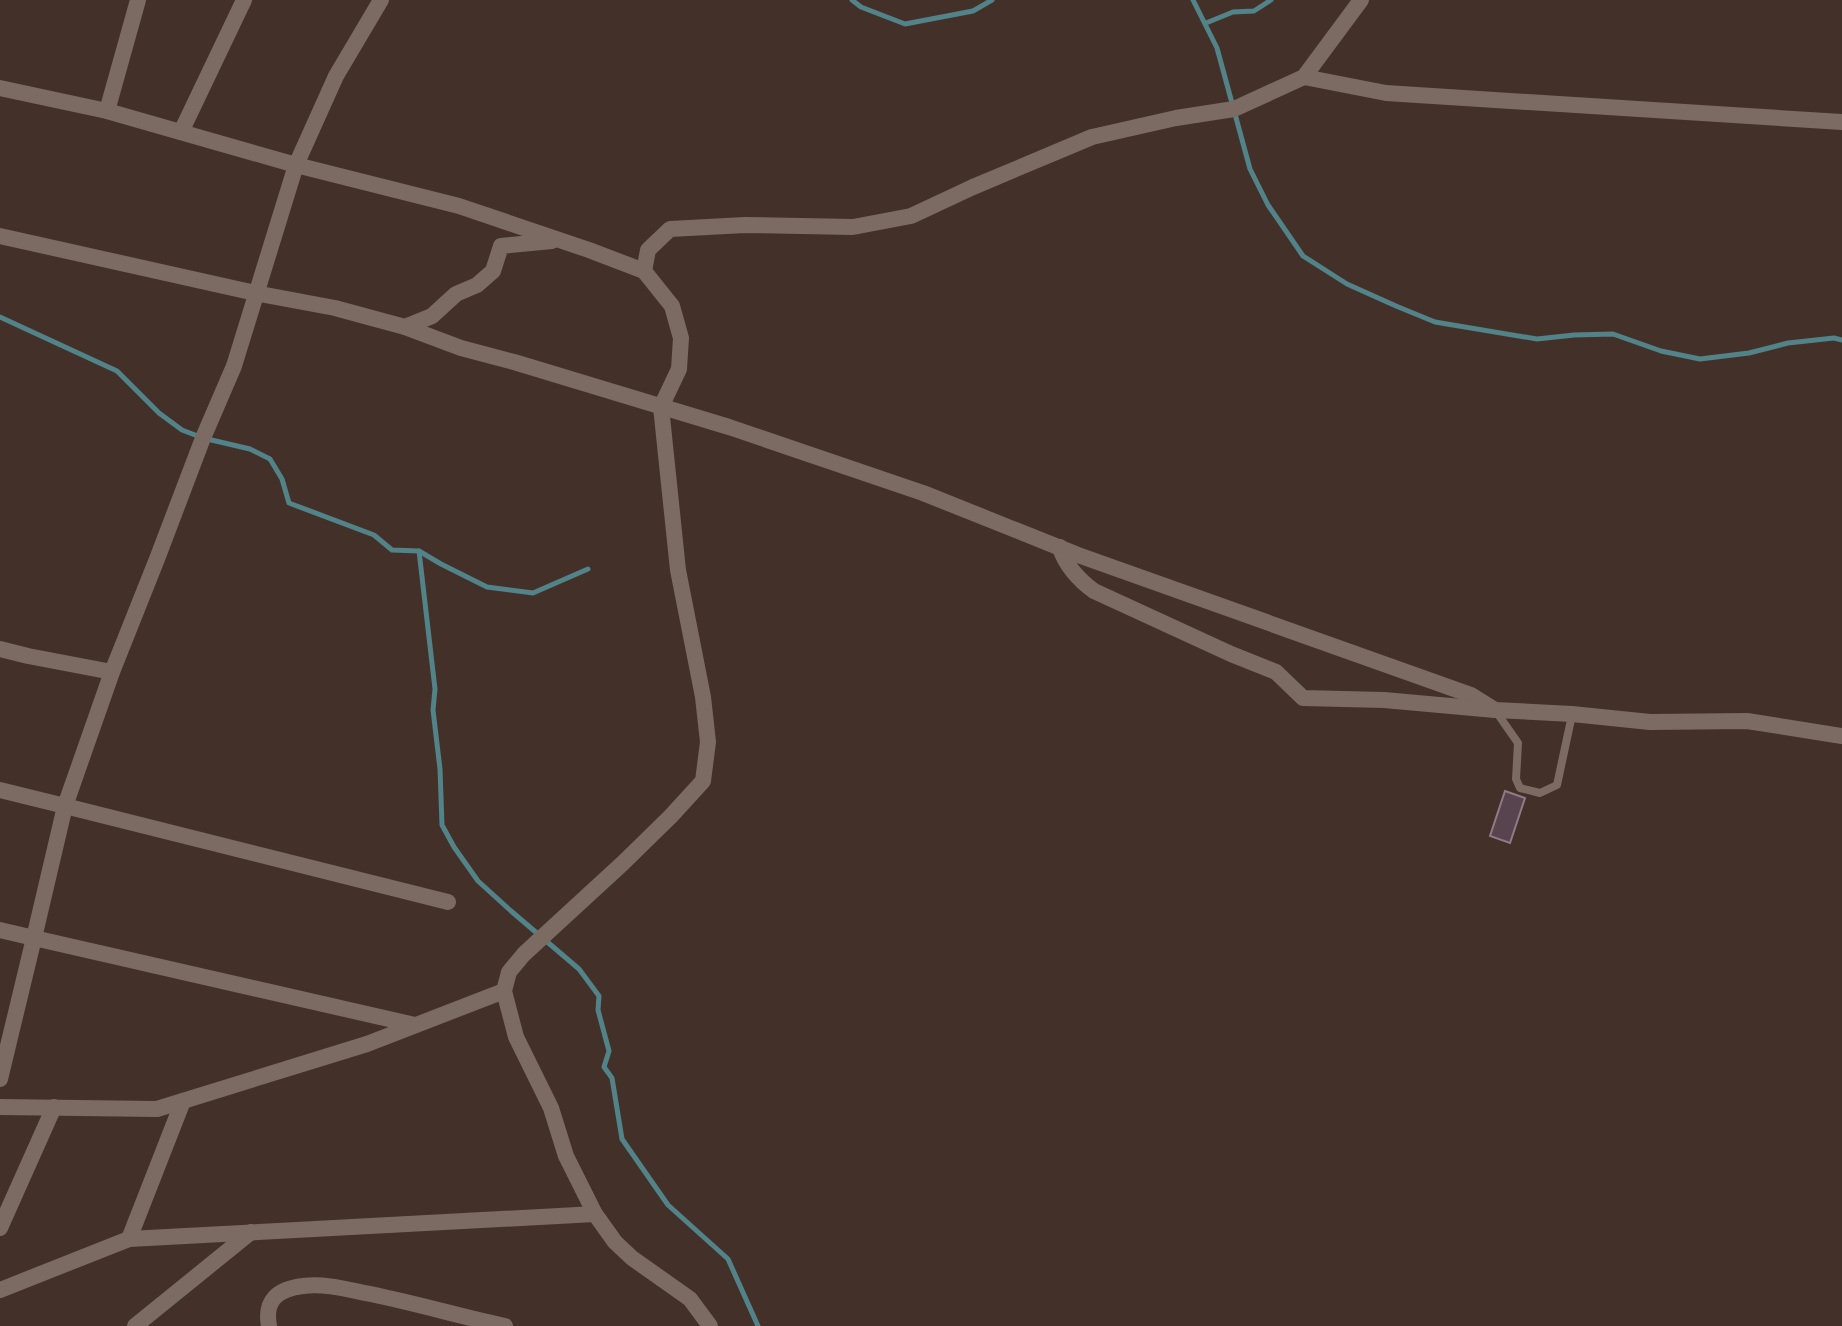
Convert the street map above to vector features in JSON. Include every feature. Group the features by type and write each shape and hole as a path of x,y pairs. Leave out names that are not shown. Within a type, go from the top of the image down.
{"street":[{"path":"107,111 138,0"},
{"path":"181,132 244,0"},
{"path":"0,1079 65,806 112,672 234,366 296,165 336,76 381,0"},
{"path":"644,271 648,250 670,229 745,225 853,227 911,216 1092,137 1234,109 1304,77 1361,0"},
{"path":"1304,77 1386,93 1842,122"},
{"path":"0,88 107,111 296,165 459,206 644,271 672,306 681,338 679,369 661,407 678,570 703,697 708,742 703,781 623,863 524,954 509,972 504,991 516,1037 551,1108 566,1156 595,1214 615,1242 632,1258 690,1299 710,1326"},
{"path":"0,236 335,308 729,427 923,493 1060,547 1471,695 1495,710"},
{"path":"405,327 432,316 456,294 477,285 493,271 501,246 559,240"},
{"path":"1060,547 1062,556 1094,591 1276,672 1303,698 1384,700 1650,722 1747,721 1842,736"},
{"path":"0,649 112,672"},
{"path":"0,790 448,902"},
{"path":"0,930 415,1025"},
{"path":"0,1107 157,1109 367,1044 504,991"},
{"path":"129,1239 183,1101"},
{"path":"0,1228 54,1107"},
{"path":"0,1290 129,1239 595,1214"},
{"path":"135,1326 251,1232"},
{"path":"268,1326 267,1309 273,1298 303,1286 335,1287 417,1303 505,1326"}],"lane":[{"path":"1495,710 1518,743 1516,779 1520,788 1540,793 1557,785 1572,714"}],"building":[{"path":"1505,791 1525,798 1510,843 1490,836"}],"waterway":[{"path":"852,0 861,7 905,24 973,11 992,0"},
{"path":"1193,0 1217,48 1250,169 1268,205 1303,256 1347,284 1435,322 1537,339 1613,334 1661,351 1700,359 1749,353 1788,343 1834,338 1842,340"},
{"path":"1206,23 1233,12 1254,11 1271,0"},
{"path":"0,317 117,371 159,413 182,430 250,449 270,459 282,479 289,503 374,535 392,550 419,551 487,587 533,593 588,569"},
{"path":"419,551 435,689 433,710 442,825 478,881 579,969 599,996 598,1010 609,1051 604,1067 612,1078 622,1139 668,1205 728,1259 758,1326"}]}
